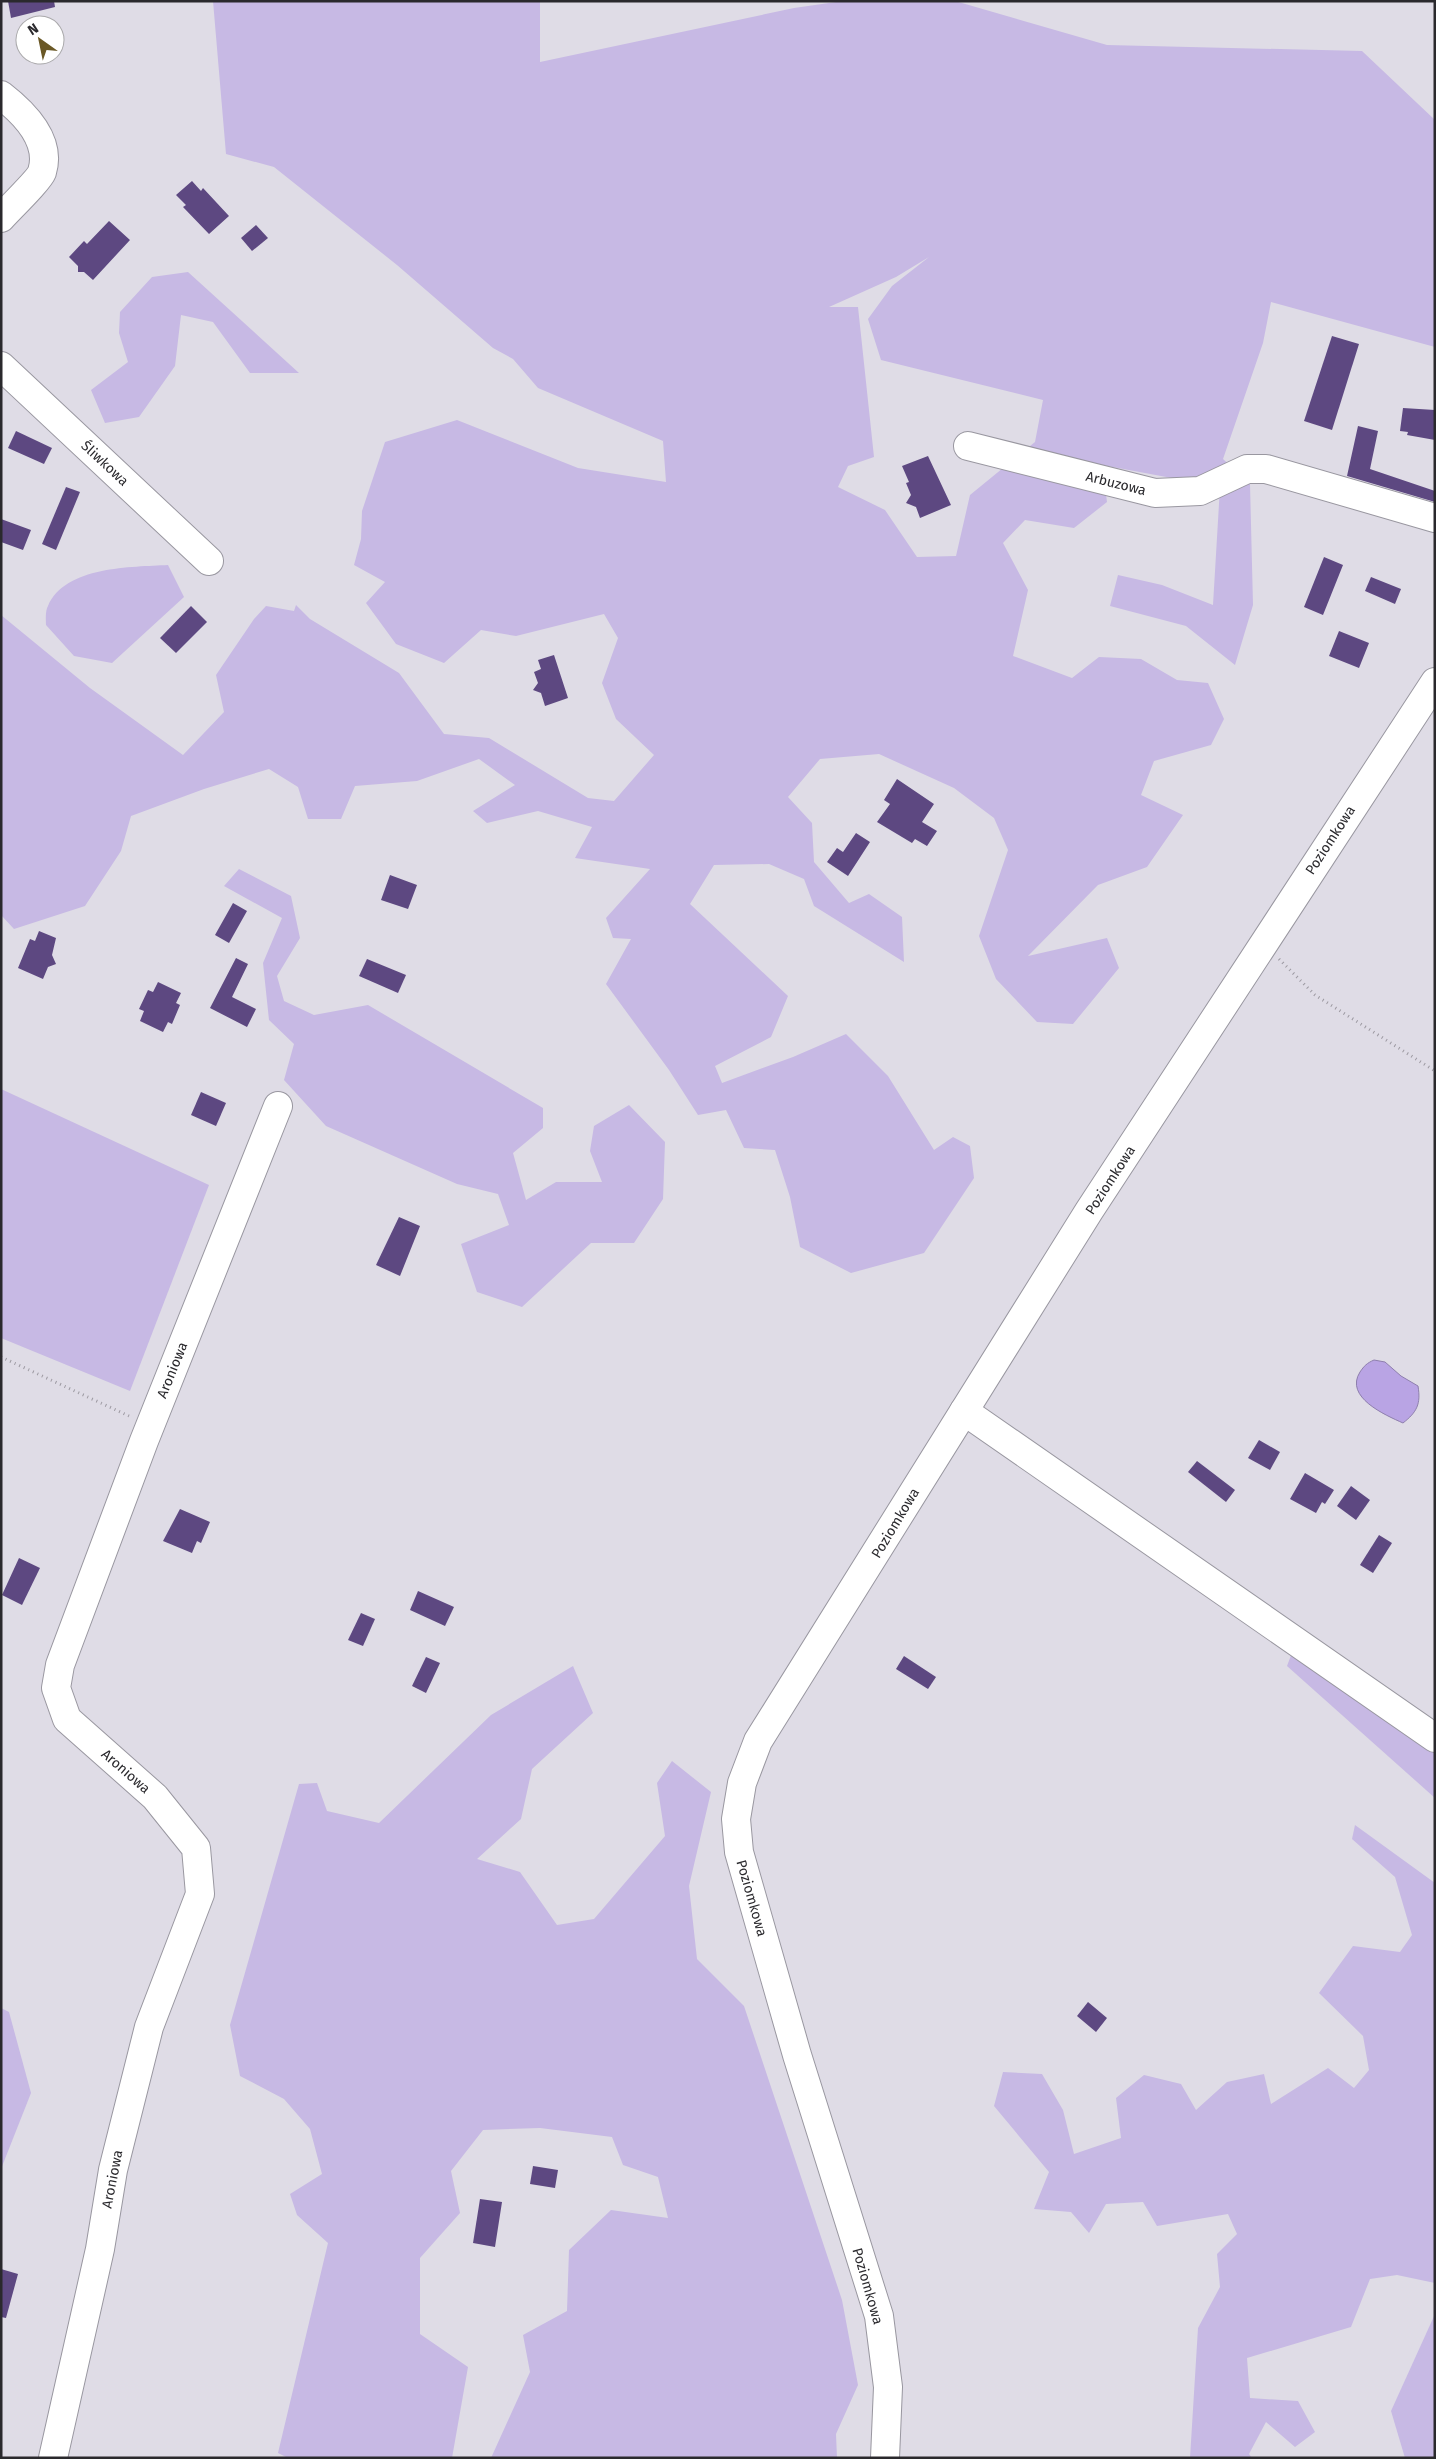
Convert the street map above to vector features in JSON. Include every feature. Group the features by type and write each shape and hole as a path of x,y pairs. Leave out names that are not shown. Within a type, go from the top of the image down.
{"street":[{"path":"1,95 17,107 34,127 43,152 42,173 1,218"},
{"name":"Śliwkowa","path":"1,366 209,561"},
{"name":"Arbuzowa","path":"968,446 1155,493 1200,491 1247,469 1266,469 1435,518"},
{"name":"Poziomkowa","path":"885,2458 888,2387 879,2316 797,2055 739,1852 736,1819 742,1783 758,1741 1089,1211 1262,943 1435,682"},
{"name":"Aroniowa","path":"53,2458 100,2250 112,2170 148,2027 200,1894 196,1848 155,1797 67,1719 56,1688 60,1665 150,1426 278,1106"},
{"path":"964,1411 1435,1738"}],"path":[{"path":"1262,943 1315,995 1435,1071"},
{"path":"1,1356 150,1426"}],"shaded area":[{"path":"213,1 540,1 540,62 794,8 843,1 955,1 1107,45 1362,51 1435,120 1435,347 1271,302 1263,343 1223,459 1250,484 1253,605 1235,665 1186,626 1110,606 1118,575 1162,585 1213,605 1220,487 1102,465 1107,502 1074,528 1025,520 1003,543 1028,590 1013,656 1072,678 1099,657 1141,659 1177,680 1208,683 1224,719 1211,745 1154,761 1141,795 1183,815 1147,867 1098,885 1028,956 1107,938 1119,968 1073,1024 1037,1022 996,979 979,936 1008,850 994,818 954,788 879,754 820,759 788,797 812,823 814,862 849,903 869,894 902,917 904,962 814,906 804,879 769,864 714,865 690,904 788,996 771,1037 715,1066 722,1083 793,1057 846,1034 888,1076 934,1150 953,1137 970,1146 974,1178 924,1253 851,1273 800,1247 790,1197 775,1150 744,1148 726,1110 698,1115 669,1070 606,984 631,939 613,938 606,918 650,869 575,858 592,827 538,811 487,823 473,811 515,785 479,759 417,781 355,786 341,819 308,819 298,787 269,769 204,789 131,816 121,851 85,906 14,929 1,915 1,615 90,688 183,755 224,712 216,675 254,619 266,606 294,611 296,605 310,619 399,673 444,734 489,738 588,798 614,801 654,755 616,719 602,683 618,638 604,614 516,636 481,630 444,663 396,644 366,603 385,582 354,565 361,539 362,511 385,442 457,420 578,468 666,482 663,441 538,388 513,359 493,348 397,265 274,167 226,154","holes":["929,257 892,286 868,319 881,360 1043,400 1035,442 970,495 956,556 917,557 885,510 838,487 848,466 874,457 858,307 829,307 896,277"]},
{"path":"188,272 299,373 250,373 213,322 181,315 175,366 139,417 105,423 91,390 128,362 119,333 120,312 152,277"},
{"path":"168,565 184,597 112,663 74,656 46,625 48,606 57,593 69,583 101,571"},
{"path":"239,869 291,896 300,938 277,976 284,1001 314,1015 368,1005 543,1108 543,1128 513,1153 526,1200 556,1182 602,1182 590,1151 594,1126 629,1105 665,1142 663,1199 634,1243 591,1243 522,1307 477,1292 461,1244 509,1225 498,1194 457,1184 326,1126 284,1080 294,1044 269,1020 263,963 282,918 224,886"},
{"path":"1,1089 209,1185 130,1391 1,1338"},
{"path":"1374,1360 1385,1362 1401,1376 1418,1386 1419,1398 1417,1407 1412,1415 1403,1423 1377,1410 1362,1397 1357,1389 1360,1372 1369,1362"},
{"path":"1293,1650 1435,1754 1435,1798 1287,1666"},
{"path":"573,1666 593,1713 532,1769 521,1819 477,1859 520,1872 557,1925 594,1919 665,1836 657,1783 672,1761 711,1792 689,1886 697,1959 744,2006 842,2300 858,2385 836,2434 837,2458 491,2458 530,2372 523,2335 567,2311 569,2250 611,2210 668,2218 658,2177 623,2165 612,2137 540,2128 483,2130 451,2171 460,2213 420,2258 420,2334 468,2367 452,2458 288,2458 278,2453 328,2243 297,2215 290,2194 322,2174 310,2129 284,2099 240,2076 230,2025 299,1784 317,1783 327,1811 379,1823 491,1715"},
{"path":"1355,1825 1435,1883 1435,2283 1397,2275 1370,2279 1351,2327 1247,2358 1250,2398 1298,2401 1315,2432 1295,2447 1266,2422 1249,2454 1252,2458 1190,2458 1198,2328 1220,2287 1217,2254 1237,2234 1228,2214 1157,2226 1143,2202 1106,2204 1089,2233 1071,2212 1034,2209 1049,2172 994,2106 1003,2072 1042,2074 1063,2110 1074,2154 1121,2138 1116,2098 1144,2075 1181,2084 1196,2110 1227,2082 1264,2074 1271,2104 1328,2068 1354,2088 1369,2070 1363,2036 1319,1993 1353,1946 1400,1952 1412,1935 1395,1877 1352,1839"},
{"path":"1,2008 9,2012 31,2093 1,2169"},
{"path":"1435,2314 1435,2458 1405,2458 1391,2411"}],"building":[{"path":"8,1 54,1 55,7 23,15 15,15 15,17 11,18"},
{"path":"192,181 201,191 203,188 229,216 209,234 183,207 186,205 176,195"},
{"path":"109,221 130,240 93,280 84,272 78,272 78,266 69,257 84,241 87,244"},
{"path":"256,225 268,238 252,251 241,238"},
{"path":"1332,336 1359,344 1332,430 1304,421"},
{"path":"1403,408 1435,410 1435,440 1407,435 1408,432 1400,431"},
{"path":"1358,426 1378,431 1370,469 1435,491 1435,502 1347,476"},
{"path":"16,431 52,448 44,464 8,448"},
{"path":"928,456 951,505 920,518 916,507 906,503 911,495 906,483 909,482 902,466"},
{"path":"66,487 80,492 56,550 42,544"},
{"path":"1,519 31,530 23,550 1,542"},
{"path":"1324,557 1343,565 1323,615 1304,607"},
{"path":"1371,577 1401,589 1395,604 1365,591"},
{"path":"191,606 207,622 176,653 160,638"},
{"path":"1339,631 1369,643 1359,668 1329,656"},
{"path":"554,655 568,698 545,706 541,693 533,690 538,683 534,672 541,669 538,660"},
{"path":"897,779 934,804 922,822 937,831 927,846 915,839 912,843 877,822 890,804 884,800"},
{"path":"856,833 870,842 848,876 827,862 837,848 843,852"},
{"path":"390,875 417,885 408,909 381,900"},
{"path":"233,903 247,911 229,943 215,935"},
{"path":"39,931 56,938 52,955 56,964 48,967 43,979 18,968 30,939 35,941"},
{"path":"236,958 248,964 232,997 256,1009 247,1027 210,1008"},
{"path":"367,959 406,975 398,993 359,976"},
{"path":"158,982 181,993 176,1003 180,1005 172,1024 168,1022 163,1032 140,1021 144,1011 139,1009 148,990 153,992"},
{"path":"201,1092 226,1103 216,1126 191,1115"},
{"path":"399,1217 420,1226 400,1276 376,1265"},
{"path":"1259,1440 1280,1452 1270,1470 1248,1458"},
{"path":"1197,1461 1235,1490 1226,1502 1188,1472"},
{"path":"1305,1473 1334,1490 1325,1504 1322,1502 1316,1513 1290,1499"},
{"path":"1351,1486 1370,1500 1356,1520 1337,1506"},
{"path":"180,1509 210,1522 201,1543 197,1541 192,1553 163,1541"},
{"path":"1379,1535 1392,1543 1373,1573 1360,1565"},
{"path":"19,1558 40,1568 22,1605 2,1595"},
{"path":"418,1591 454,1607 445,1626 410,1610"},
{"path":"361,1613 375,1619 363,1646 348,1640"},
{"path":"904,1656 936,1677 928,1689 896,1669"},
{"path":"426,1657 440,1663 426,1693 412,1686"},
{"path":"1088,2002 1107,2018 1096,2032 1077,2016"},
{"path":"533,2166 558,2170 555,2188 530,2184"},
{"path":"480,2199 502,2202 495,2247 473,2243"},
{"path":"1,2269 18,2274 6,2318 1,2317"}]}
